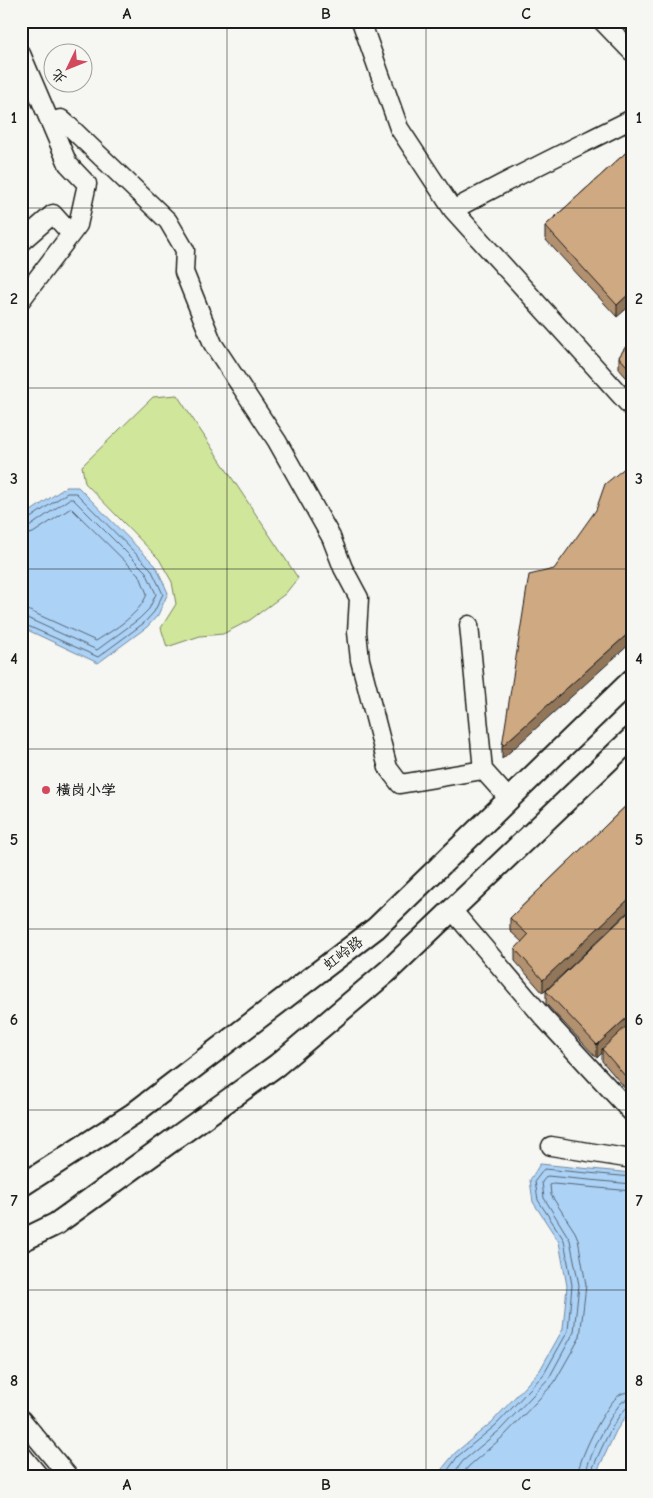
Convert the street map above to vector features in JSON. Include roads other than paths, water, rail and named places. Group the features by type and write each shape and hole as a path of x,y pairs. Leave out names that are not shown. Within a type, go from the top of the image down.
{"main road":[{"name":"虹岭路","path":"21,1186 133,1114 376,928 632,680"},
{"path":"21,1241 56,1224 277,1065 388,971 629,745"}],"street":[{"path":"361,21 399,128 453,210 632,408"},
{"path":"602,21 632,52"},
{"path":"21,54 68,164 87,184 78,225 21,300"},
{"path":"50,122 61,119 76,132 136,193 168,221 185,250 184,272 213,344 289,462 331,537 343,568 359,598 358,632 360,660 388,768 400,784 483,770"},
{"path":"453,210 498,185 521,176 632,119"},
{"path":"21,242 53,214 71,234"},
{"path":"469,625 483,770 509,799"},
{"path":"452,910 543,1017 632,1112"},
{"path":"551,1146 632,1159"},
{"path":"21,1419 69,1477"},
{"path":"21,1454 40,1477"}],"water":[{"path":"66,487 78,487 156,566 168,593 158,615 147,627 98,663 21,627 21,518"},
{"path":"540,1164 632,1173 632,1407 616,1431 596,1477 439,1477 438,1474 455,1453 492,1422 540,1370 563,1329 567,1286 559,1242 533,1202 530,1180"}],"place":[{"name":"横岗小学","path":"46,790"}]}
